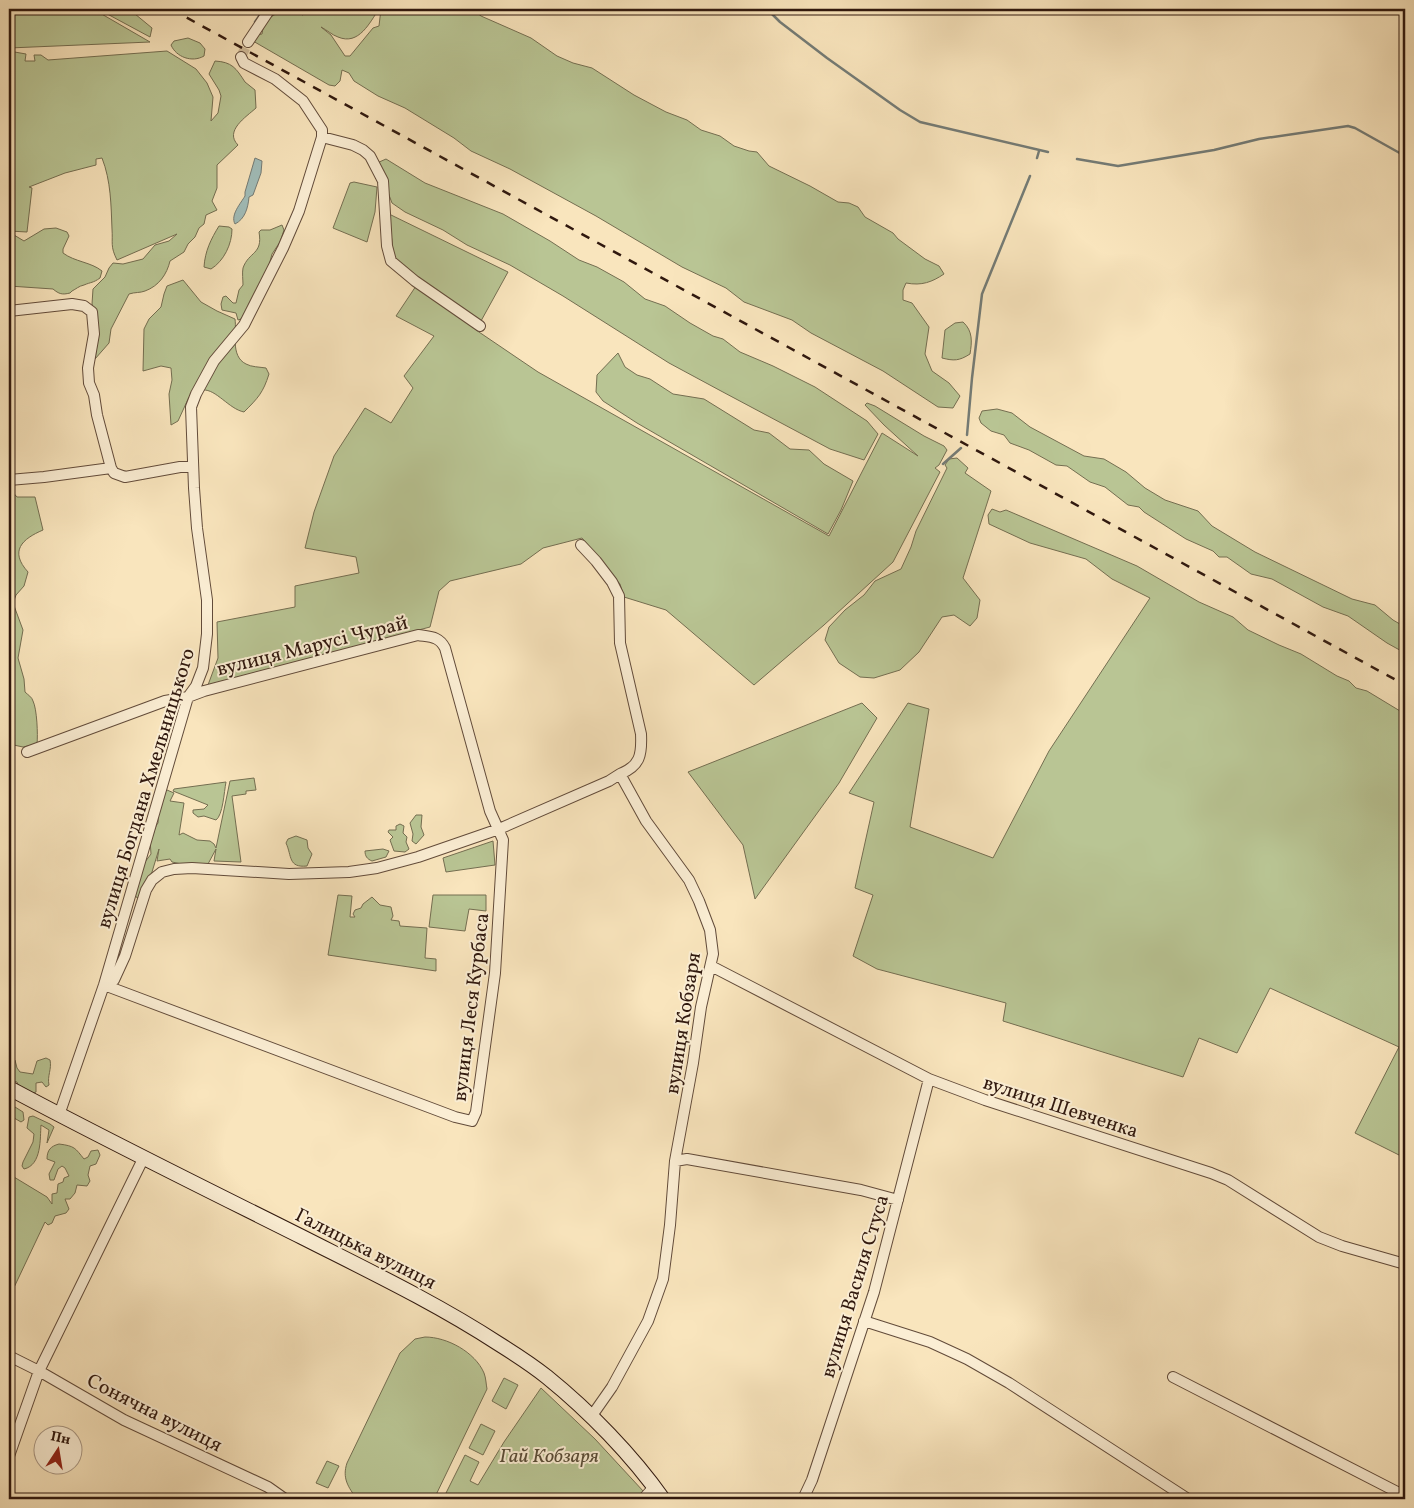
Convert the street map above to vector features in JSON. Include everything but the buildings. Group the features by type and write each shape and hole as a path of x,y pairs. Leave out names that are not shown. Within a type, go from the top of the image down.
{"street":[{"path":"248,42 270,9"},
{"path":"241,57 244,63 275,78 303,101 320,125 322,137 353,145 364,150 370,156 383,181 387,246 391,261 415,281 480,326"},
{"name":"вулиця Богдана Хмельницького","path":"59,1115 104,985 188,698 196,686 203,668 207,634 207,600 197,528 191,407 214,361 244,325 266,282 300,211 322,137"},
{"path":"9,311 72,304 84,306 92,312 94,334 88,368 89,383 94,395 97,415 114,473 125,477 180,467 193,467"},
{"path":"9,480 111,468"},
{"path":"104,985 114,980 125,956 146,890 152,880 162,872 192,868 289,874 348,872 377,868 418,857 499,829 630,770 640,759 642,746 641,734 620,643 619,596 612,582 581,545"},
{"name":"вулиця Марусі Чурай","path":"27,752 165,701 188,698 204,691 418,635 436,638"},
{"name":"вулиця Леся Курбаса","path":"104,985 455,1117 472,1121 476,1112 495,973 504,840 490,811 445,648 442,642 436,638"},
{"name":"вулиця Кобзаря","path":"591,1417 612,1387 648,1321 663,1279 676,1161 701,1007 713,954 710,930 699,901 688,880 646,822 620,774"},
{"name":"вулиця Шевченка","path":"711,966 929,1079 985,1100 1211,1173 1228,1180 1319,1237 1342,1246 1405,1264"},
{"name":"вулиця Василя Стуса","path":"804,1499 874,1292 929,1079"},
{"name":"Галицька вулиця","path":"9,1088 378,1276 464,1322 540,1372 591,1417 607,1432 663,1499"},
{"path":"9,1456 39,1371 144,1157"},
{"path":"676,1161 688,1159 861,1190 898,1200"},
{"path":"864,1321 930,1342 967,1359 1188,1499"},
{"name":"Сонячна вулиця","path":"9,1356 124,1420 268,1487 284,1499"},
{"path":"1173,1378 1405,1496"},
{"path":"643,1499 654,1487"}],"green space":[{"path":"9,9 93,9 150,42 9,48"},
{"path":"98,9 129,9 152,28 150,37"},
{"path":"294,9 379,9 368,26 358,36 352,38 338,37 321,27 331,35 345,56 350,56 373,28 379,26 381,9 472,9 481,16 531,38 557,56 592,68 634,95 666,112 687,120 701,130 720,136 734,146 757,152 769,166 838,202 849,203 858,207 865,217 893,233 898,239 925,259 939,266 944,274 926,283 906,283 903,290 903,300 912,303 929,327 925,354 932,371 949,383 960,396 953,408 938,407 883,371 811,333 792,320 744,302 726,288 682,267 596,216 510,169 471,151 454,138 405,108 378,96 354,81 349,73 342,70 340,81 335,86 329,85 253,41 256,35 262,34 267,21 271,17 283,12 303,15"},
{"path":"188,38 200,43 205,49 204,56 194,59 185,58 173,49 171,45 174,41"},
{"path":"9,51 26,54 25,61 35,61 34,55 41,55 48,60 167,51 196,69 207,83 213,97 211,121 218,113 221,96 209,74 215,61 230,64 245,82 255,90 256,108 242,120 235,130 234,140 238,145 217,165 217,188 212,201 217,210 206,215 204,224 199,228 195,237 188,244 184,252 170,261 167,270 158,283 145,291 129,294 111,329 109,343 95,359 98,337 92,304 93,289 105,277 113,263 123,264 143,259 155,245 169,241 177,234 117,260 112,245 109,184 102,158 96,159 96,165 65,173 29,187 32,188 27,232 9,231"},
{"path":"386,159 425,183 503,214 579,260 597,267 624,282 645,299 665,306 690,323 713,336 723,339 740,352 815,387 867,421 878,434 864,460 830,449 669,363 510,265 467,245 443,230 405,212 392,203 377,163"},
{"path":"354,182 377,187 375,212 367,242 333,228 350,183"},
{"path":"389,214 508,272 476,330 538,372 829,536 882,433 918,456 884,425 865,405 867,403 944,446 947,450 939,465 935,468 940,472 893,562 754,685 666,610 624,597 620,584 582,538 543,548 521,564 450,581 439,591 430,627 208,685 218,658 217,622 295,607 295,586 359,573 356,557 305,548 314,512 334,456 365,408 391,423 413,388 404,376 434,336 396,316 420,280 394,261"},
{"path":"282,225 284,230 280,242 272,254 267,273 258,286 249,307 241,319 238,320 236,313 222,310 223,297 226,296 233,303 236,303 239,290 243,285 243,268 259,245 259,232"},
{"path":"219,226 232,229 232,235 223,257 211,269 204,267 205,261 209,245"},
{"path":"56,228 67,232 69,236 63,253 98,268 102,271 100,278 65,294 53,289 9,286 9,232 24,241 44,229"},
{"path":"183,280 201,302 235,319 235,344 238,356 248,365 266,368 269,374 260,395 244,412 213,393 203,390 189,397 178,421 171,425 169,394 172,380 171,368 161,366 143,371 144,329 149,319 161,307 167,286"},
{"path":"963,322 970,333 970,354 956,360 942,358 945,330 955,323"},
{"path":"618,353 625,367 637,375 650,379 673,394 704,399 754,430 769,433 790,449 809,450 824,464 853,481 841,510 828,534 637,423 603,401 596,392 597,375"},
{"path":"997,409 1012,413 1030,427 1084,456 1104,459 1165,500 1198,511 1212,526 1255,552 1352,599 1375,605 1405,627 1405,653 1348,616 1323,607 1272,579 1251,574 1227,557 1219,557 1213,551 1186,539 1139,507 1128,505 1105,487 1090,482 1067,466 1056,465 1029,450 1010,443 1004,435 991,431 981,423 979,418 982,411"},
{"path":"957,458 968,468 965,473 991,491 963,578 980,600 977,618 970,626 954,615 942,617 919,652 900,670 874,678 860,677 839,663 825,640 829,627 845,610 864,595 875,581 901,569 916,531 947,468 945,465 949,459"},
{"path":"9,488 17,497 35,497 43,530 29,537 21,546 19,558 28,572 24,586 16,595 13,603 23,630 18,658 24,679 25,692 31,697 37,722 37,744 23,747 9,744"},
{"path":"992,509 1000,512 1006,510 1137,566 1199,602 1233,617 1248,630 1301,654 1337,676 1349,681 1356,688 1367,691 1405,714 1405,1158 1355,1133 1399,1047 1270,988 1237,1053 1199,1038 1183,1077 1003,1021 1006,1003 877,969 853,956 873,895 855,888 874,802 849,793 908,703 929,709 910,827 993,858 1049,751 1150,598 1112,579 1086,559 1030,543 989,524 988,515"},
{"path":"862,703 877,718 839,783 755,899 743,845 688,772"},
{"path":"254,778 256,790 232,796 241,862 214,861 216,849 208,864 196,867 172,862 170,859 157,861 159,849 152,872 139,898 136,897 133,892 142,866 151,854 150,840 158,823 159,806 163,799 164,791 167,790 174,793 170,801 184,803 179,835 183,833 197,840 210,841 216,848 230,781"},
{"path":"226,782 222,808 216,820 204,816 198,817 193,813 193,810 204,809 208,805 173,791 174,789"},
{"path":"416,815 422,815 421,827 424,835 416,844 412,841 413,834 410,823"},
{"path":"400,824 404,826 403,833 407,837 406,842 409,849 405,852 394,851 390,840 393,837 388,832 389,830 396,830 396,826"},
{"path":"296,836 307,840 308,848 312,854 307,866 297,865 290,857 286,843 288,839"},
{"path":"493,841 495,865 446,872 443,858"},
{"path":"383,849 389,851 386,857 372,861 366,856 365,851"},
{"path":"338,895 352,896 350,917 355,917 353,914 355,910 361,908 372,897 380,905 391,907 393,916 391,920 399,921 400,926 427,928 425,958 436,959 436,971 328,955"},
{"path":"433,895 486,895 486,911 469,909 465,931 429,927"},
{"path":"46,1058 50,1060 50,1063 49,1085 46,1087 42,1082 36,1083 36,1092 31,1094 19,1087 17,1082 9,1080 9,1063 15,1060 20,1072 33,1074 37,1061"},
{"path":"9,1107 15,1107 23,1112 24,1120 21,1122 9,1115"},
{"path":"33,1116 54,1127 47,1143 49,1130 41,1125 37,1157 30,1166 24,1169 22,1166 23,1162 33,1142 34,1134 27,1128 29,1117"},
{"path":"59,1144 74,1148 84,1159 88,1157 91,1151 98,1150 100,1155 96,1164 90,1166 88,1175 90,1181 87,1186 77,1185 75,1193 70,1199 65,1199 69,1209 66,1213 55,1216 52,1223 48,1225 45,1222 9,1298 9,1174 47,1197 52,1204 52,1194 57,1193 58,1184 69,1176 62,1166 58,1169 54,1180 50,1180 49,1174 55,1162 47,1159 48,1153 52,1147"},
{"path":"425,1337 451,1343 467,1352 480,1365 486,1379 487,1389 434,1499 357,1499 347,1482 345,1473 347,1463 400,1353 415,1339"},
{"path":"504,1378 518,1385 506,1409 492,1401"},
{"name":"Гай Кобзаря","path":"541,1388 595,1439 644,1492 636,1499 443,1499 465,1455 479,1462 470,1481 478,1485 504,1442"},
{"path":"481,1424 495,1431 483,1455 469,1448"},
{"path":"327,1461 339,1466 328,1488 316,1483"}],"water":[{"path":"255,158 262,161 261,173 253,195 249,197 245,213 235,224 235,213 245,196"}],"waterway":[{"path":"255,22 264,9"},
{"path":"767,9 780,22 827,58 920,122 1048,152"},
{"path":"1077,159 1118,166 1214,150 1259,139 1348,126 1405,156"},
{"path":"1037,158 1039,151"},
{"path":"967,435 982,294 1030,176"},
{"path":"943,464 961,448"}],"tunnel":[{"path":"241,57 248,42"}],"railway":[{"path":"171,9 1405,685"}]}
